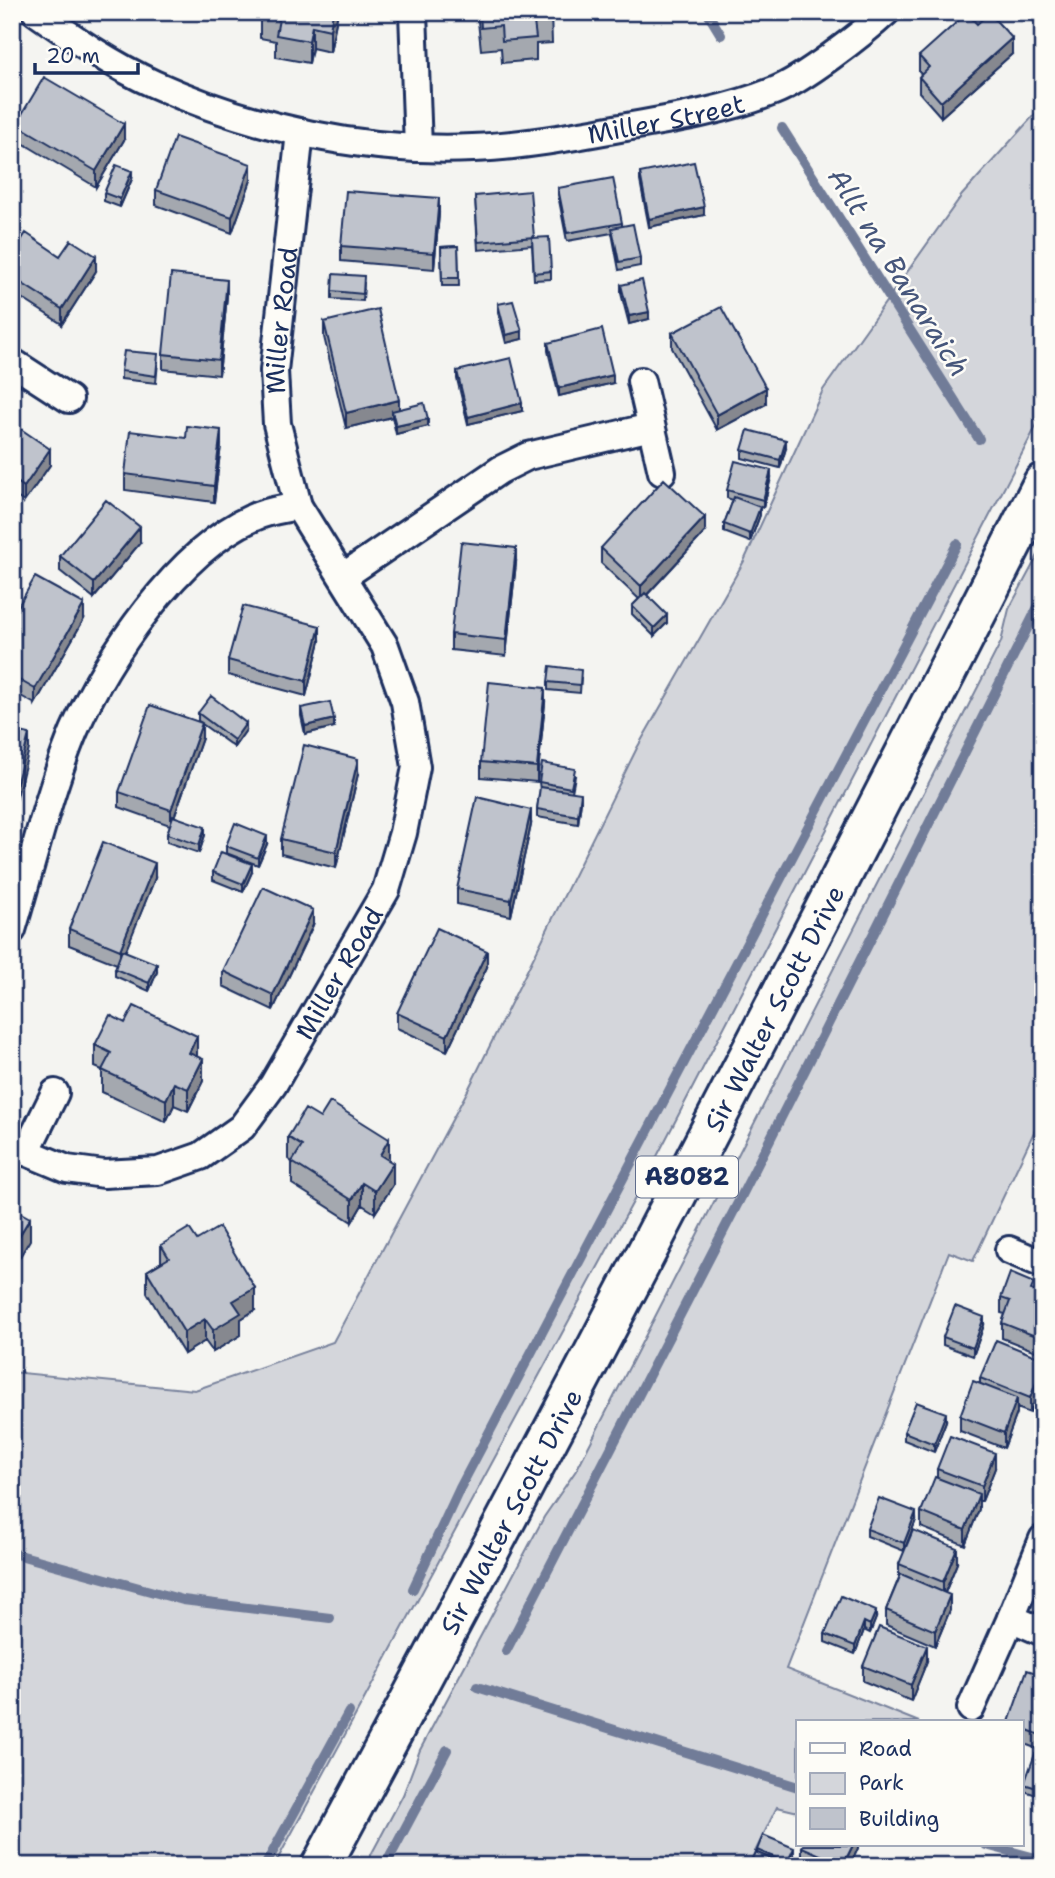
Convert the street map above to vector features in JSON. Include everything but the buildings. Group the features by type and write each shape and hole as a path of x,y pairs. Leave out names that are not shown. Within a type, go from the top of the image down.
{"main road":[{"name":"Sir Walter Scott Drive","path":"321,1866 509,1517 691,1170 1043,483"}],"street":[{"name":"Miller Street","path":"36,12 152,83 227,112 300,132 353,142 418,148 474,148 552,140 717,111 777,90 864,32 886,12"},
{"path":"413,12 418,148"},
{"name":"Miller Road","path":"19,1149 67,1169 104,1174 158,1171 201,1156 242,1127 273,1085 386,890 404,833 416,767 405,702 385,646 344,576 298,506 277,424 274,371 300,132"},
{"path":"12,362 69,399"},
{"path":"641,381 662,472"},
{"path":"344,576 500,470 528,456 651,427"},
{"path":"12,930 74,731 128,640 168,581 217,539 253,517 298,506"},
{"path":"19,1149 55,1093"},
{"path":"1009,1250 1043,1264"},
{"path":"971,1708 1043,1539"},
{"path":"1011,1618 1043,1632"}],"green space":[{"path":"1043,105 1042,415 640,1189 274,1866 12,1866 12,1372 195,1390 333,1342 468,1090 637,748 744,561 823,390 962,195"},
{"path":"1043,546 1043,1113 973,1261 949,1252 786,1669 914,1720 796,1720 796,1812 777,1807 748,1866 365,1866 403,1795 420,1750 544,1517 577,1469 1001,642 1009,609"}],"waterway":[{"name":"Allt na Banaraich","path":"707,12 721,35"},
{"name":"Allt na Banaraich","path":"782,128 979,439"},
{"path":"413,1589 460,1488 957,544"},
{"path":"506,1651 740,1199 1040,603"},
{"path":"12,1553 183,1600 330,1618"},
{"path":"477,1687 796,1786"},
{"path":"265,1866 349,1712"},
{"path":"385,1866 447,1750"},
{"path":"990,1846 1043,1860"}]}
